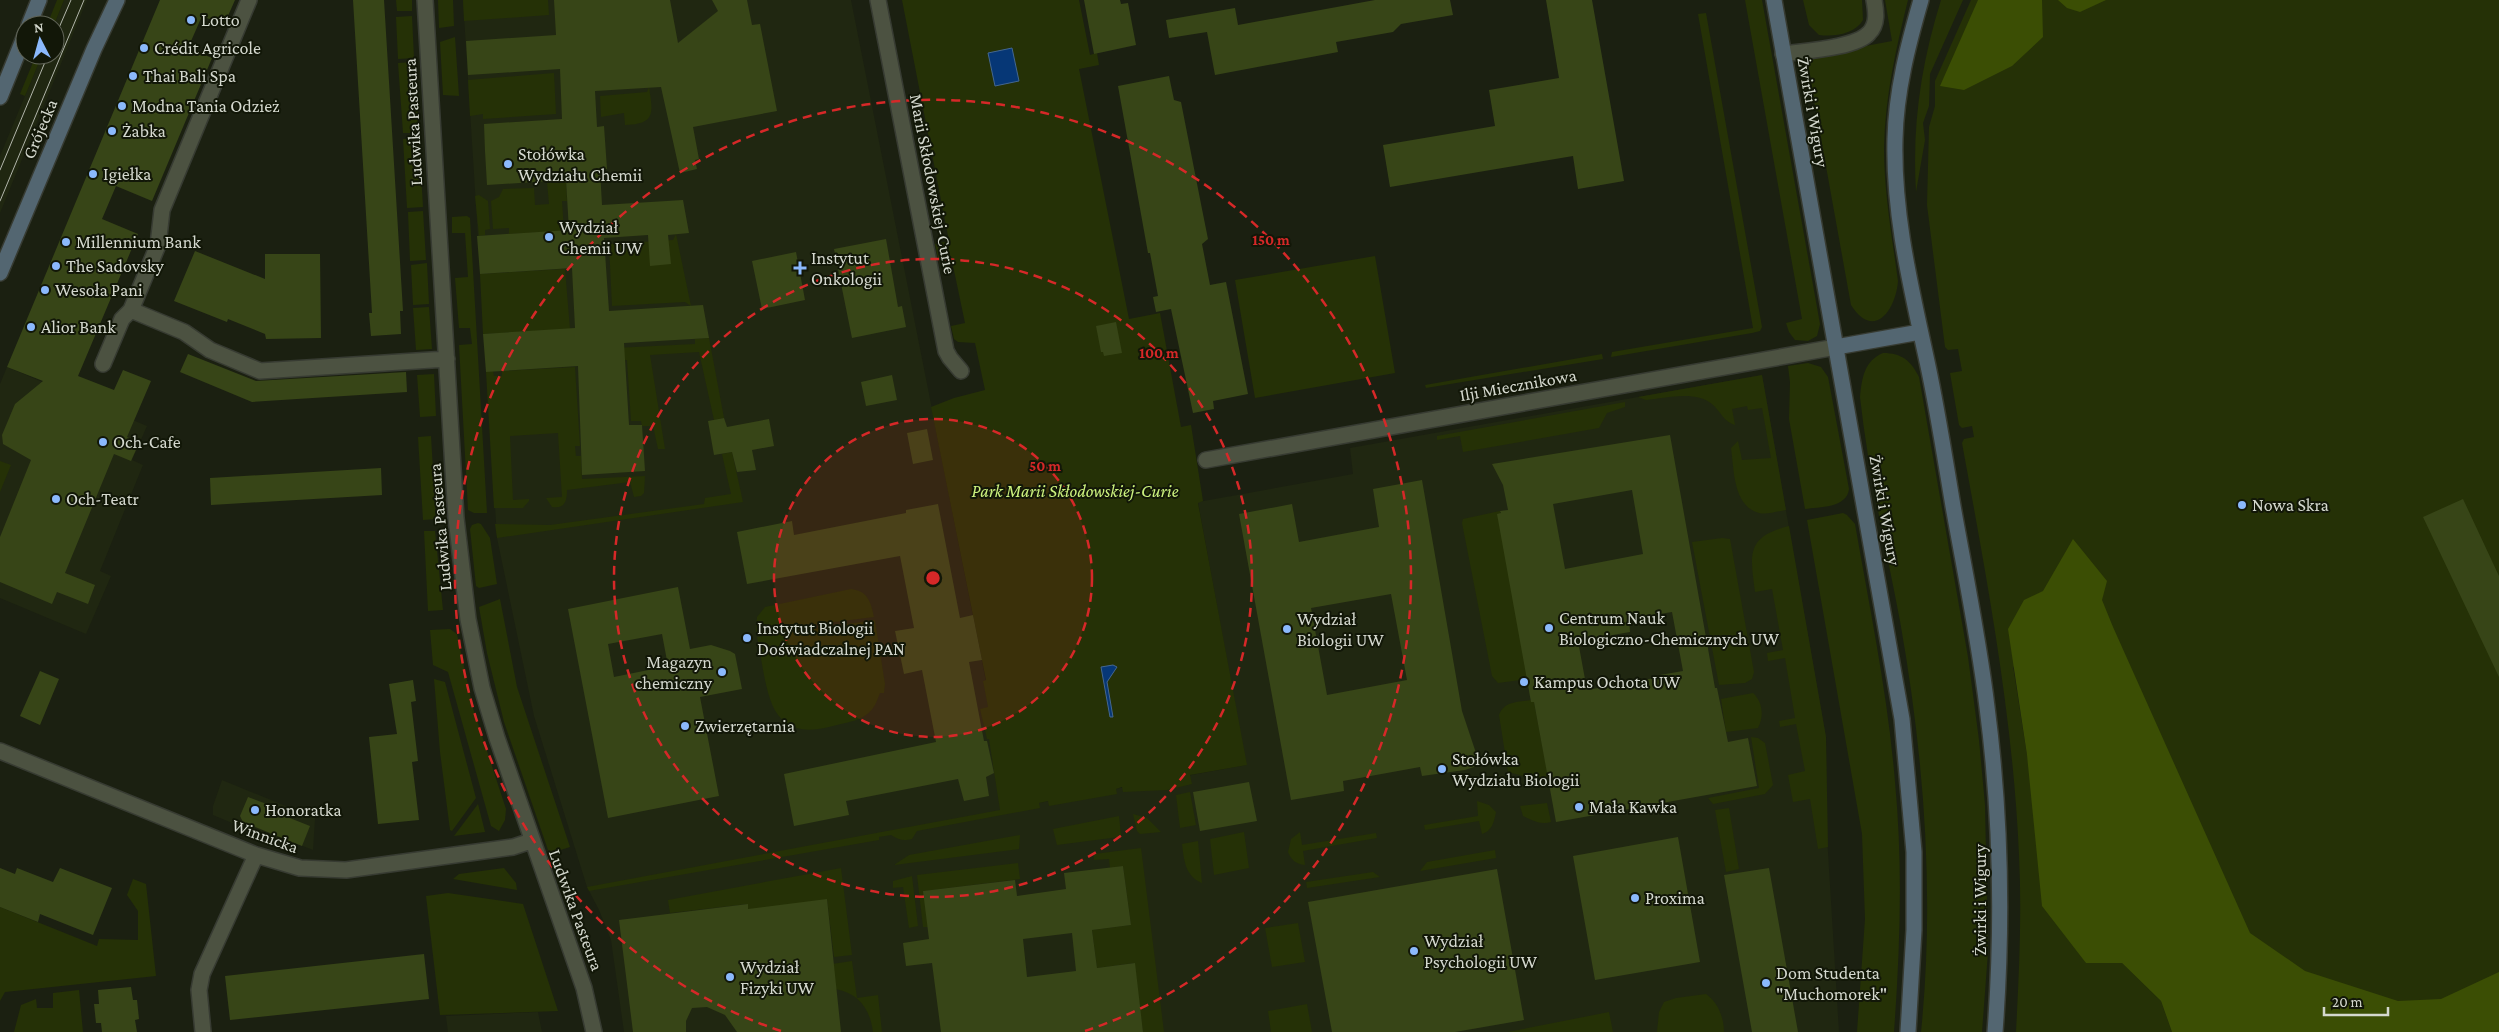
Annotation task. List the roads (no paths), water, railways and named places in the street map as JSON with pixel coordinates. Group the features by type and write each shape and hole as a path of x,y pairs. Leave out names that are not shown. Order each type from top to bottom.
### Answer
{"main road":[{"path":"33,15 39,0"},
{"name":"Grójecka","path":"0,273 94,49 117,0"},
{"name":"Żwirki i Wigury","path":"1774,0 1895,669 1908,770 1914,852 1914,908 1908,1032"},
{"name":"Żwirki i Wigury","path":"1921,0 1902,75 1895,156 1896,193 1904,257 1933,391 1969,593 1991,740 1997,812 2000,896 1995,1032"},
{"path":"0,97 15,60"},
{"path":"1836,347 1920,332"}],"street":[{"path":"103,364 122,319 131,310 158,245 162,210 249,0"},
{"name":"Ludwika Pasteura","path":"425,0 458,538 468,619 482,688 532,841 584,988 594,1032"},
{"name":"Marii Skłodowskiej-Curie","path":"878,0 946,351 961,372"},
{"path":"1784,54 1846,44 1865,37 1874,24 1874,0"},
{"path":"131,310 184,332 210,350 260,371 447,359"},
{"name":"Ilji Miecznikowa","path":"1206,460 1836,347"},
{"name":"Winnicka","path":"0,751 256,855 300,868 346,870 513,847 532,841"},
{"path":"202,1032 199,990 202,974 256,855"}],"water":[{"path":"1012,48 1019,81 995,86 988,53"},
{"path":"1113,665 1117,667 1107,682 1113,717 1110,717 1101,667"}],"tram line":[{"path":"65,15 71,0"},
{"path":"0,201 84,0"},
{"path":"0,170 44,65"}],"place":[{"name":"Lotto","path":"191,20"},
{"name":"Crédit Agricole","path":"144,48"},
{"name":"Thai Bali Spa","path":"133,76"},
{"name":"Modna Tania Odzież","path":"122,106"},
{"name":"Żabka","path":"112,131"},
{"name":"Stołówka Wydziału Chemii","path":"508,164"},
{"name":"Igiełka","path":"93,174"},
{"name":"Wydział Chemii UW","path":"549,237"},
{"name":"Millennium Bank","path":"66,242"},
{"name":"The Sadovsky","path":"56,266"},
{"name":"Instytut Onkologii","path":"800,268"},
{"name":"Wesoła Pani","path":"45,290"},
{"name":"Alior Bank","path":"31,327"},
{"name":"Och-Cafe","path":"103,442"},
{"name":"Och-Teatr","path":"56,499"},
{"name":"Nowa Skra","path":"2242,505"},
{"name":"Centrum Nauk Biologiczno-Chemicznych UW","path":"1549,628"},
{"name":"Wydział Biologii UW","path":"1287,629"},
{"name":"Instytut Biologii Doświadczalnej PAN","path":"747,638"},
{"name":"Magazyn chemiczny","path":"722,672"},
{"name":"Kampus Ochota UW","path":"1524,682"},
{"name":"Zwierzętarnia","path":"685,726"},
{"name":"Stołówka Wydziału Biologii","path":"1442,769"},
{"name":"Mała Kawka","path":"1579,807"},
{"name":"Honoratka","path":"255,810"},
{"name":"Proxima","path":"1635,898"},
{"name":"Wydział Psychologii UW","path":"1414,951"},
{"name":"Wydział Fizyki UW","path":"730,977"},
{"name":"Dom Studenta \"Muchomorek\"","path":"1766,983"}],"park label":[{"name":"Park Marii Skłodowskiej-Curie","path":"1075,491"}]}
